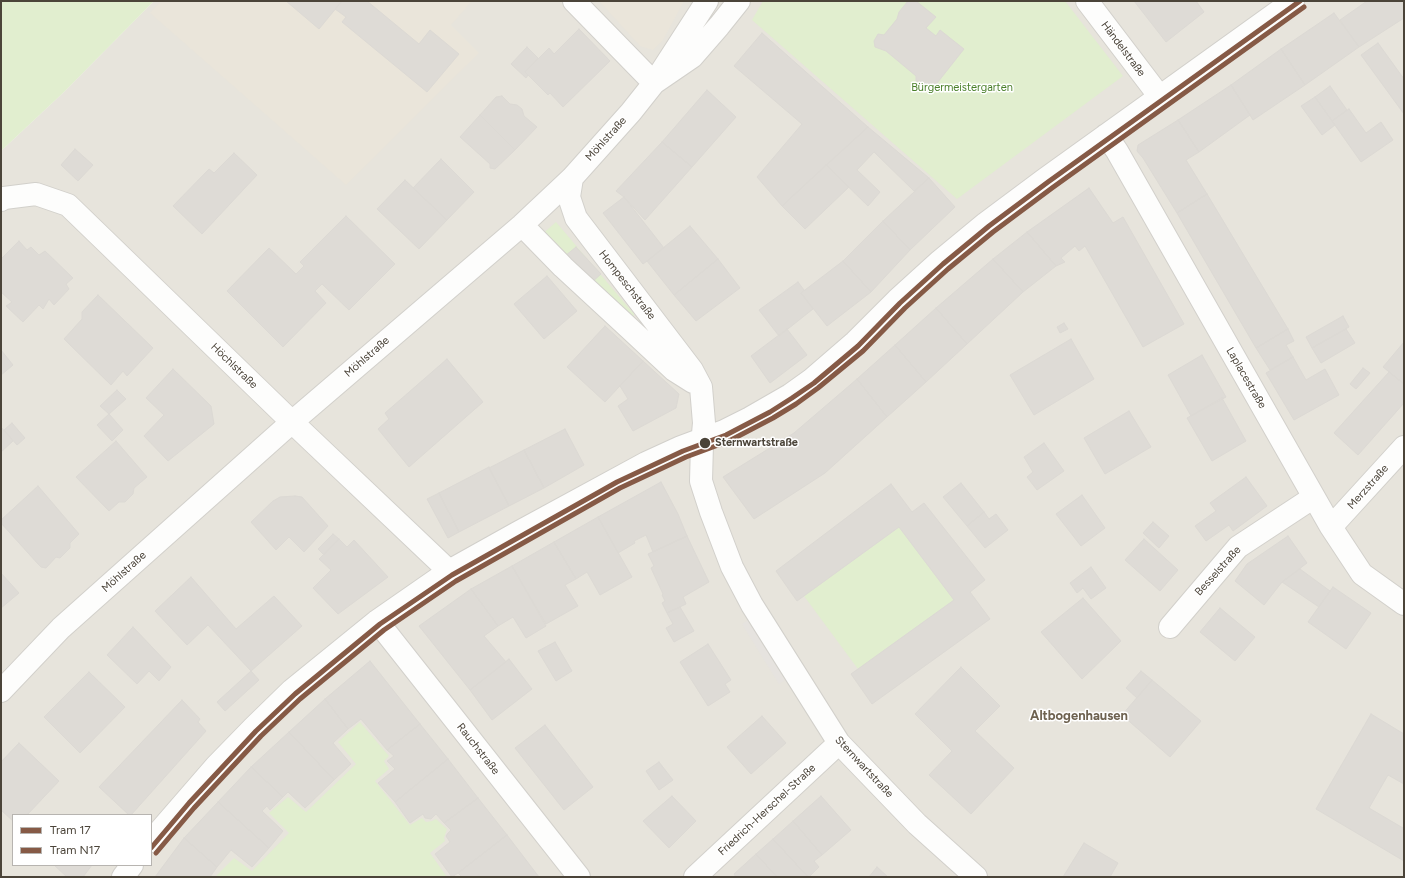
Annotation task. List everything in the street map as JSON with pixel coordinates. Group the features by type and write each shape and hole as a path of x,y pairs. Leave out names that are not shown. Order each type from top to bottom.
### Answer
{"street":[{"path":"574,1 654,83 692,57 739,1"},
{"name":"Möhlstraße","path":"1,691 61,628 292,422 522,224 572,178 631,112 654,83 707,1"},
{"name":"Händelstraße","path":"1087,1 1160,97"},
{"path":"152,840 216,766 292,690 377,621 449,571 646,463 681,447 702,440 756,415 811,380 855,342 897,300 940,261 986,223 1293,1"},
{"name":"Laplacestraße","path":"1106,135 1117,151 1331,527 1362,574 1404,604"},
{"name":"Hompeschstraße","path":"572,178 570,197 576,218 692,370 701,387 704,423 702,440"},
{"name":"Höchlstraße","path":"2,199 36,194 68,205 292,422 449,571"},
{"path":"522,224 563,267 674,370 701,387"},
{"name":"Sternwartstraße","path":"702,440 701,481 732,567 752,605 839,743 917,824 976,877"},
{"name":"Merzstraße","path":"1331,527 1404,447"},
{"name":"Besselstraße","path":"1170,627 1238,547 1314,497"},
{"name":"Rauchstraße","path":"377,621 579,877"},
{"name":"Friedrich-Herschel-Straße","path":"695,877 839,743"},
{"path":"123,877 131,866"}],"shaded area":[{"path":"154,1 1404,1 1404,877 1,877 1,151 64,92"},
{"path":"161,1 472,1 451,25 479,53 346,185 150,13"},
{"path":"599,1 684,1 663,40 653,50 640,46"},
{"path":"748,620 785,680 779,684 742,624"}],"green space":[{"path":"1,1 154,1 64,92 1,151"},
{"name":"Bürgermeistergarten","path":"763,1 1065,1 1123,76 957,199 752,20"},
{"path":"556,222 634,314 633,324 540,236"},
{"path":"899,527 954,600 858,669 804,596"},
{"path":"360,722 389,756 384,761 389,769 375,781 410,825 422,818 426,822 436,819 447,829 444,838 445,841 430,853 447,877 215,877 234,858 252,871 289,833 269,813 288,797 306,812 356,764 338,742"}],"building":[{"path":"286,1 342,1 319,29"},
{"path":"342,1 367,1 419,44 430,30 459,54 427,92 342,22 346,17 335,9"},
{"path":"908,1 916,1 936,17 926,28 936,36 940,30 964,49 934,87 925,89 916,81 916,76 886,51 875,47 874,41 878,34 884,35 897,19 899,12"},
{"path":"1134,1 1196,1 1204,12 1166,42"},
{"path":"1367,1 1404,1 1404,18 1359,47 1340,20"},
{"path":"1334,13 1359,47 1305,85 1281,49"},
{"path":"579,29 610,61 563,107 550,93 548,95 525,72 549,48 554,54"},
{"path":"762,33 868,127 782,206 757,177 802,124 734,66"},
{"path":"1378,43 1404,79 1404,114 1361,55"},
{"path":"527,47 538,58 525,72 528,75 526,78 511,64"},
{"path":"1281,49 1305,85 1253,120 1231,85"},
{"path":"1231,85 1250,115 1199,152 1178,120"},
{"path":"1330,86 1347,110 1332,121 1315,97"},
{"path":"707,90 736,117 692,167 662,142"},
{"path":"502,96 510,104 517,105 522,109 524,116 537,127 515,150 480,115 496,97"},
{"path":"1315,97 1335,125 1322,135 1301,106"},
{"path":"1349,109 1366,133 1381,122 1393,140 1361,162 1332,121"},
{"path":"480,115 515,150 495,169 490,168 490,164 460,137"},
{"path":"1178,120 1199,152 1186,160 1207,194 1177,213 1143,158 1137,151 1138,145"},
{"path":"868,127 929,178 914,191 874,152 857,170 880,192 868,206 826,165"},
{"path":"662,142 692,167 645,220 624,197 616,191"},
{"path":"75,149 93,165 78,181 61,165"},
{"path":"234,153 257,175 202,234 173,206 209,169 214,173"},
{"path":"441,159 474,192 447,220 413,188"},
{"path":"826,165 849,187 805,229 782,206"},
{"path":"929,178 955,207 910,250 883,221"},
{"path":"405,180 447,220 419,249 377,209"},
{"path":"1089,188 1113,223 1123,217 1184,324 1143,347 1085,246 1079,251 1075,246 1061,258 1065,262 1056,266 1027,232"},
{"path":"1207,194 1288,329 1256,348 1177,213"},
{"path":"624,197 664,248 643,264 603,213"},
{"path":"346,216 395,264 349,310 322,284 315,291 326,303 283,347 227,291 269,248 296,274 304,266 300,262"},
{"path":"883,221 910,250 871,292 843,261"},
{"path":"690,226 718,259 674,295 647,261"},
{"path":"1027,232 1056,266 1023,292 993,259"},
{"path":"19,241 27,250 31,247 39,255 45,251 73,278 66,284 69,289 54,305 49,299 43,309 39,305 23,322 6,306 12,302 1,292 1,259"},
{"path":"576,247 601,274 591,283 565,256"},
{"path":"718,259 740,288 696,321 674,295"},
{"path":"993,259 1023,292 967,344 936,308"},
{"path":"843,261 871,292 827,326 801,293"},
{"path":"547,276 577,311 544,339 514,304"},
{"path":"798,282 804,290 801,293 813,309 779,336 759,310"},
{"path":"98,295 153,348 127,376 123,371 111,385 64,339 82,319 82,312"},
{"path":"936,308 967,344 926,382 895,345"},
{"path":"1343,316 1349,327 1312,348 1306,337"},
{"path":"1064,323 1068,329 1060,333 1057,327"},
{"path":"605,326 643,361 605,402 567,367"},
{"path":"787,329 807,355 770,383 751,356"},
{"path":"1288,329 1294,341 1286,345 1293,357 1270,370 1256,348"},
{"path":"1346,329 1355,343 1321,363 1312,348"},
{"path":"1071,339 1094,379 1034,415 1010,375"},
{"path":"1404,342 1404,384 1383,367"},
{"path":"895,345 926,382 887,417 857,379"},
{"path":"1,350 13,365 1,375"},
{"path":"1202,355 1226,397 1191,416 1168,375"},
{"path":"1293,357 1306,380 1325,369 1339,395 1294,420 1266,373"},
{"path":"447,359 483,402 409,467 378,429 389,419 385,413"},
{"path":"643,361 679,394 676,408 633,431 618,406 628,399 620,386"},
{"path":"1363,368 1370,373 1356,389 1350,384"},
{"path":"173,369 211,406 214,424 168,461 144,436 164,415 146,398"},
{"path":"1389,372 1404,384 1404,403 1358,455 1334,433"},
{"path":"857,379 887,417 825,473 754,519 723,477 794,433"},
{"path":"117,390 126,399 109,414 100,406"},
{"path":"1222,398 1246,441 1212,461 1187,418"},
{"path":"1129,411 1151,447 1105,474 1084,438"},
{"path":"109,414 123,430 112,441 97,425"},
{"path":"12,423 25,438 17,445 4,430"},
{"path":"1,427 13,441 1,452"},
{"path":"565,429 584,465 544,488 524,450"},
{"path":"116,441 147,477 134,488 133,494 125,502 119,502 109,511 76,477"},
{"path":"1044,443 1064,471 1037,490 1027,477 1033,472 1024,457"},
{"path":"524,450 544,488 509,506 489,468"},
{"path":"489,467 509,506 459,532 439,493"},
{"path":"1246,477 1267,506 1233,531 1229,525 1206,541 1195,526 1216,511 1210,503"},
{"path":"661,482 678,514 687,536 653,552 646,535 634,541 635,543 618,553 598,517"},
{"path":"961,483 984,512 967,526 943,497"},
{"path":"891,484 912,512 924,503 985,580 970,592 990,619 872,704 851,674 954,600 899,527 797,601 776,571"},
{"path":"38,486 79,534 70,543 70,548 60,558 56,557 46,568 41,567 38,564 1,523 1,520"},
{"path":"439,493 459,532 448,538 427,499"},
{"path":"1082,495 1105,528 1081,546 1056,514"},
{"path":"280,497 302,497 328,526 304,552 289,537 276,550 251,522 273,501"},
{"path":"984,512 989,519 996,514 1008,530 985,548 967,526"},
{"path":"598,517 632,577 600,595 587,572 576,579 554,542"},
{"path":"1153,522 1169,536 1159,548 1143,533"},
{"path":"333,534 339,539 324,555 318,549"},
{"path":"687,536 709,582 683,597 686,604 667,613 662,603 665,601 662,595 663,594 651,568 654,566 648,554"},
{"path":"1288,536 1307,563 1282,582 1264,605 1235,581 1247,564"},
{"path":"339,539 347,547 354,540 388,577 338,614 313,588 331,570 319,559"},
{"path":"1144,539 1178,570 1160,591 1125,560"},
{"path":"554,542 576,579 565,585 578,606 546,624 512,566"},
{"path":"512,566 546,626 526,638 513,617 498,626 471,589"},
{"path":"1091,567 1106,588 1091,599 1083,588 1077,593 1070,583"},
{"path":"1300,569 1330,591 1319,607 1282,582"},
{"path":"1,573 19,593 1,608"},
{"path":"191,577 236,629 274,596 302,626 251,671 208,625 187,645 155,611"},
{"path":"1333,587 1371,613 1346,649 1308,622"},
{"path":"471,589 498,626 484,636 506,662 470,690 419,626"},
{"path":"1083,598 1121,641 1082,679 1041,632"},
{"path":"680,607 694,631 674,642 666,628 673,624 667,613"},
{"path":"1220,608 1255,637 1235,661 1200,632"},
{"path":"133,627 171,667 159,681 149,671 137,684 107,655"},
{"path":"555,642 572,671 556,681 538,651"},
{"path":"708,644 731,680 725,684 730,692 708,706 680,662"},
{"path":"509,659 532,689 492,720 470,690"},
{"path":"370,661 420,724 387,750 361,719 348,729 325,699"},
{"path":"961,667 1000,706 975,731 1014,768 971,814 929,775 952,751 915,714"},
{"path":"251,671 259,680 225,711 217,702"},
{"path":"1141,671 1152,680 1137,698 1126,688"},
{"path":"89,672 125,707 80,753 44,717"},
{"path":"1152,680 1201,721 1170,757 1122,715"},
{"path":"325,699 348,729 333,743 351,764 334,780 289,732"},
{"path":"182,700 200,719 198,722 206,731 132,814 128,814 99,787"},
{"path":"1371,714 1404,734 1404,784 1388,775 1369,808 1403,828 1404,827 1404,861 1316,809"},
{"path":"762,716 786,743 751,774 727,747"},
{"path":"420,724 448,759 395,802 378,783 395,769 387,761 394,756 387,750"},
{"path":"545,725 593,787 564,810 515,748"},
{"path":"289,732 334,780 305,808 288,792 283,797 251,767"},
{"path":"19,743 59,781 28,814 12,814 12,820 1,810 1,762"},
{"path":"448,759 478,798 444,823 436,814 431,819 425,818 423,814 410,823 395,802"},
{"path":"659,762 673,780 659,790 646,771"},
{"path":"251,767 283,797 270,810 267,806 262,811 283,831 269,848 218,802"},
{"path":"672,796 696,821 669,848 643,821"},
{"path":"821,796 851,830 822,855 793,821"},
{"path":"478,798 507,835 452,877 435,854 450,842 446,836 451,830 444,823"},
{"path":"218,802 269,848 252,867 231,850 217,867 184,838"},
{"path":"793,821 822,855 814,861 819,867 809,877 773,839"},
{"path":"507,835 539,877 481,877 479,875 476,877 462,877 458,873"},
{"path":"184,838 217,867 210,877 155,877"},
{"path":"773,839 808,877 777,877 756,854"},
{"path":"1084,843 1118,863 1110,877 1063,877"},
{"path":"756,854 777,877 736,877 734,874"},
{"path":"55,866 91,866 83,877 67,877"},
{"path":"877,867 888,877 869,877"}],"tram line":[{"name":"17","path":"152,847 189,803 256,731 295,694 380,624 452,575 617,482 683,451 726,435 770,412 792,398 814,383 858,346 900,303 943,264 989,226 1300,1"},
{"name":"N17","path":"156,853 194,808 261,736 300,699 384,630 456,581 620,488 686,457 729,441 796,404 863,351 905,308 948,269 993,232 1304,7"}],"place":[{"name":"Sternwartstraße","path":"705,443"}],"district":[{"name":"Altbogenhausen","path":"1079,716"}]}
